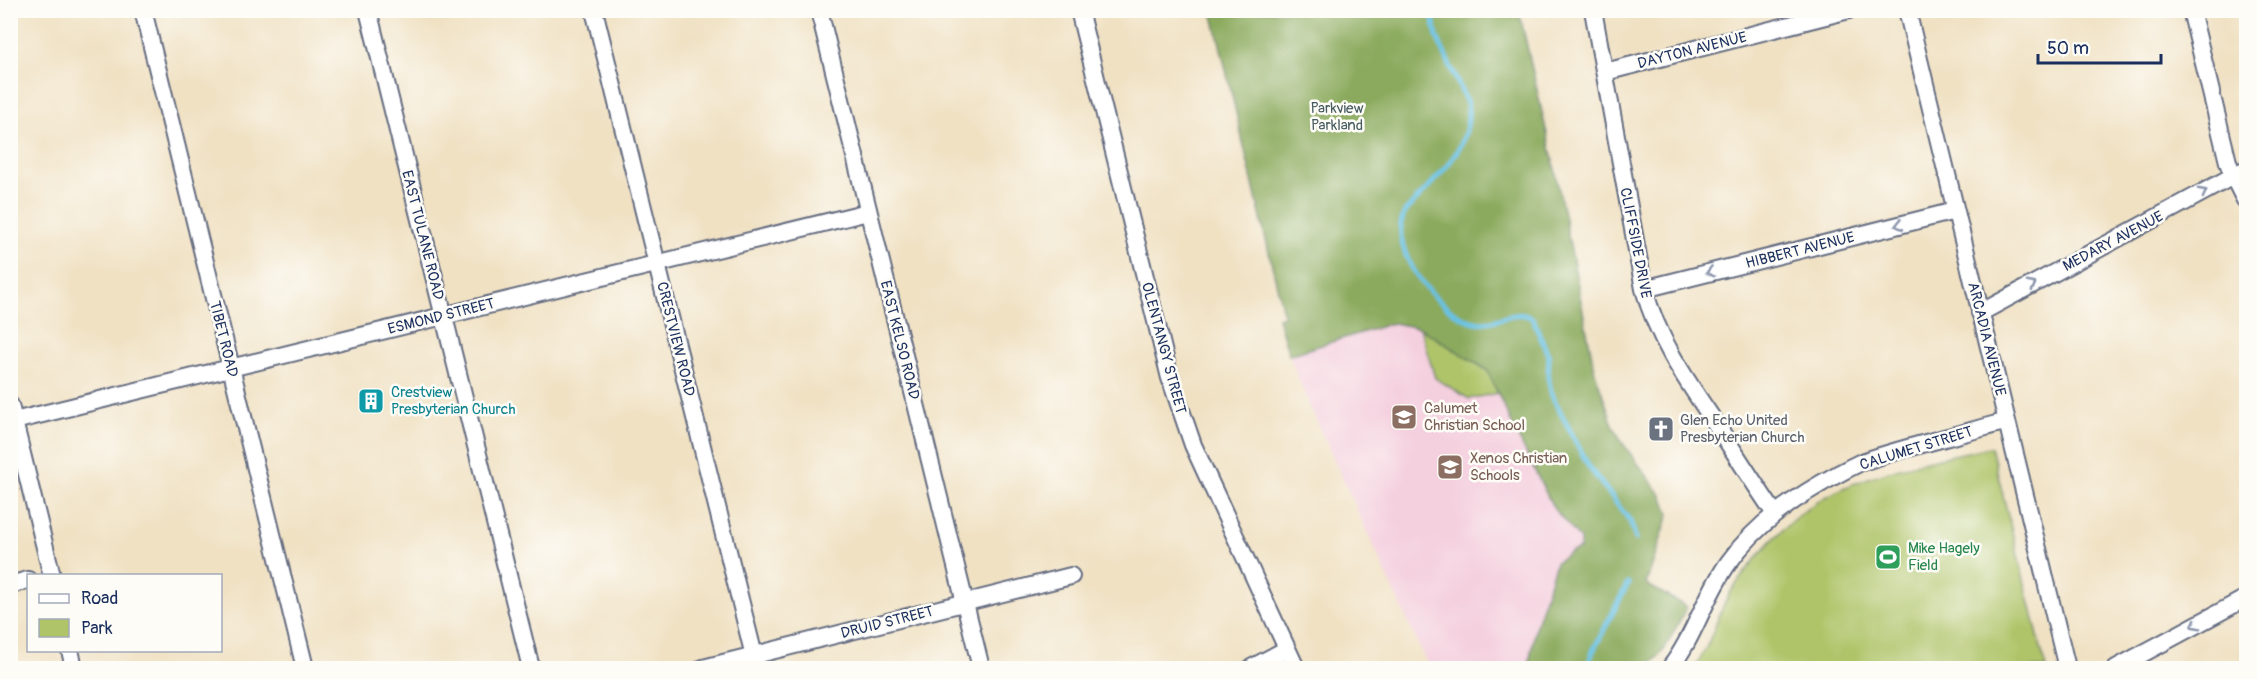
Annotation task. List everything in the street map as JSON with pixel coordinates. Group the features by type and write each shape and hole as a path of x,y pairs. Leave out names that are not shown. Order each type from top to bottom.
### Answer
{"street":[{"name":"TIBET ROAD","path":"143,10 305,669"},
{"name":"EAST TULANE ROAD","path":"368,10 531,669"},
{"name":"CRESTVIEW ROAD","path":"594,10 755,662"},
{"name":"EAST KELSO ROAD","path":"819,10 981,669"},
{"name":"OLENTANGY STREET","path":"1079,10 1180,411 1193,445 1296,669"},
{"name":"CLIFFSIDE DRIVE","path":"1593,10 1644,289 1652,316 1663,341 1774,514"},
{"name":"DAYTON AVENUE","path":"1605,72 1849,10"},
{"name":"ARCADIA AVENUE","path":"1906,10 2067,669"},
{"path":"2191,10 2247,202"},
{"name":"MEDARY AVENUE","path":"1980,313 2240,173"},
{"name":"HIBBERT AVENUE","path":"1644,289 1956,211"},
{"name":"ESMOND STREET","path":"12,413 231,368 868,212"},
{"path":"12,413 50,574"},
{"name":"CALUMET STREET","path":"1670,669 1689,640 1706,600 1729,562 1742,545 1774,514 1807,490 1860,463 2007,421"},
{"name":"DRUID STREET","path":"703,669 755,662 1071,576"},
{"path":"10,585 27,580"},
{"path":"2116,669 2247,598"},
{"path":"1251,669 1287,649"},
{"path":"70,652 74,669"}],"shaded area":[{"name":"Xenos Christian Schools","path":"1516,284 1579,527 1581,562 1537,668 1429,668 1310,407 1291,360 1278,318"}],"green space":[{"name":"Parkview Parkland","path":"1212,11 1519,11 1555,169 1595,372 1621,441 1663,497 1669,514 1646,584 1687,607 1664,650 1647,668 1528,668 1536,625 1556,562 1580,549 1580,539 1554,509 1487,370 1420,328 1393,323 1289,355 1278,318 1284,316"},
{"path":"1420,328 1487,370 1498,393 1469,399 1435,378"},
{"name":"Mike Hagely Field","path":"1991,447 2046,668 1693,668 1700,659 1734,587 1767,546 1807,509 1837,491 1874,476 1913,464"}],"waterway":[{"path":"1431,10 1437,37 1467,103 1468,119 1465,135 1449,163 1405,212 1401,227 1402,244 1419,278 1432,294 1461,317 1475,322 1513,315 1533,319 1549,357 1548,377 1552,396 1589,467 1630,521 1636,539"},
{"path":"1587,668 1593,651 1628,583"}],"place":[{"name":"Crestview Presbyterian Church","path":"371,401"},
{"name":"Calumet Christian School","path":"1404,417"},
{"name":"Glen Echo United Presbyterian Church","path":"1661,429"},
{"name":"Xenos Christian Schools","path":"1450,467"},
{"name":"Mike Hagely Field","path":"1888,557"}]}
